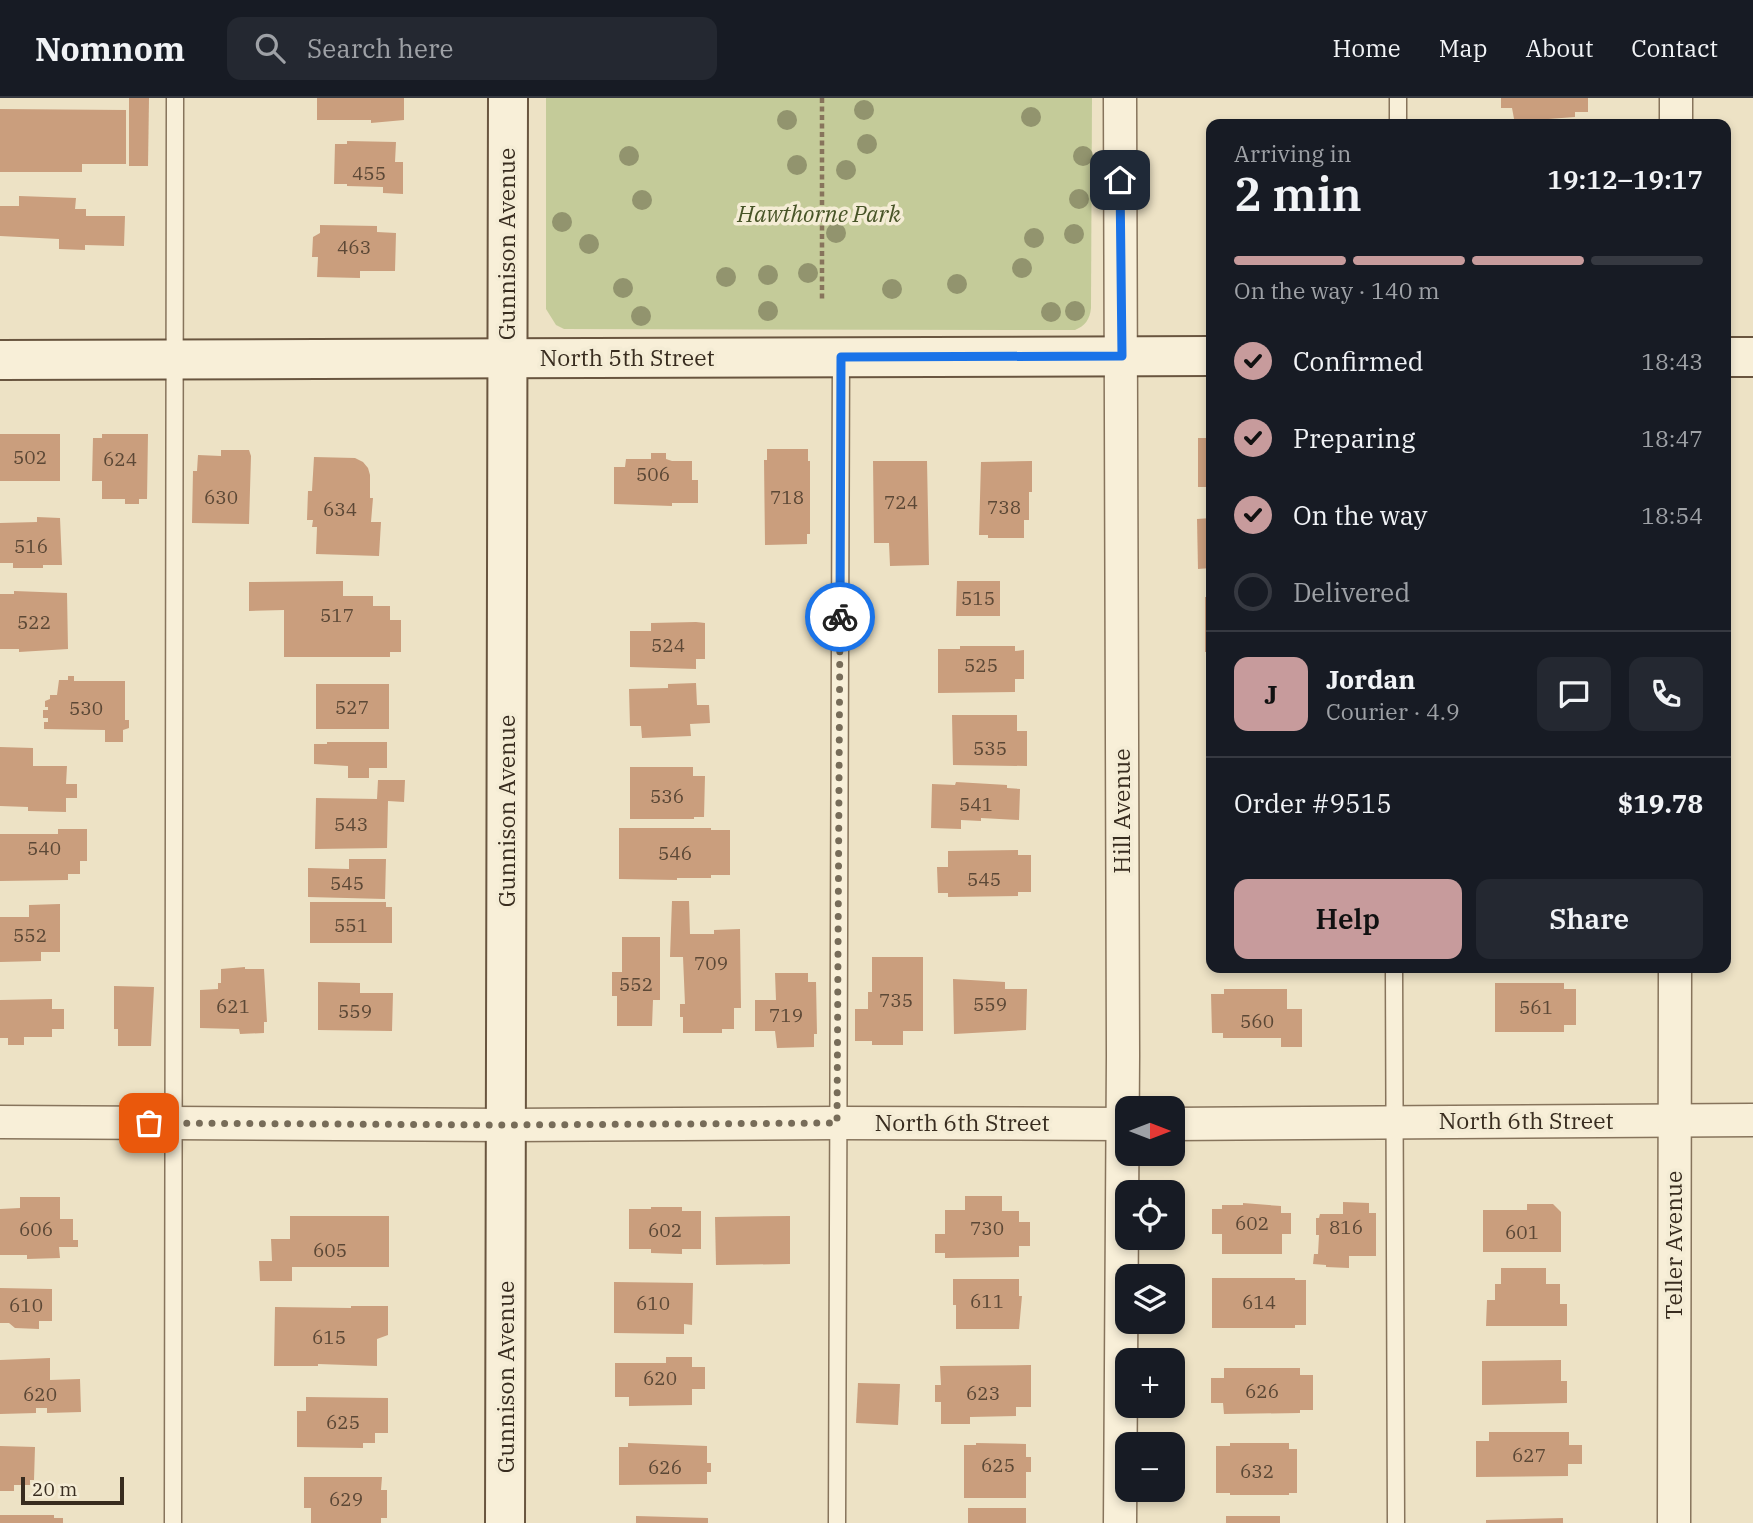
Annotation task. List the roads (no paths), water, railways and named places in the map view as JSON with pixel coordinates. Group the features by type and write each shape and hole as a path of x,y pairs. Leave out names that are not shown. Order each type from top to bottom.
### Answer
{"street":[{"name":"Gunnison Avenue","path":"505,1523 508,98"},
{"name":"Hill Avenue","path":"1120,98 1125,1096"},
{"path":"1676,98 1676,119"},
{"name":"North 5th Street","path":"0,360 1206,356"},
{"path":"1731,357 1753,357"},
{"name":"Teller Avenue","path":"1674,1523 1675,973"},
{"name":"North 6th Street","path":"1185,1124 1753,1120"},
{"name":"North 6th Street","path":"0,1122 506,1125 1115,1124"},
{"name":"Hill Avenue","path":"1120,1523 1124,1166"}],"lane":[{"path":"173,1523 175,98"},
{"path":"1398,98 1398,119"},
{"path":"837,1523 841,357"},
{"path":"1394,973 1396,1523"}],"park label":[{"name":"Hawthorne Park","path":"819,214"}]}
